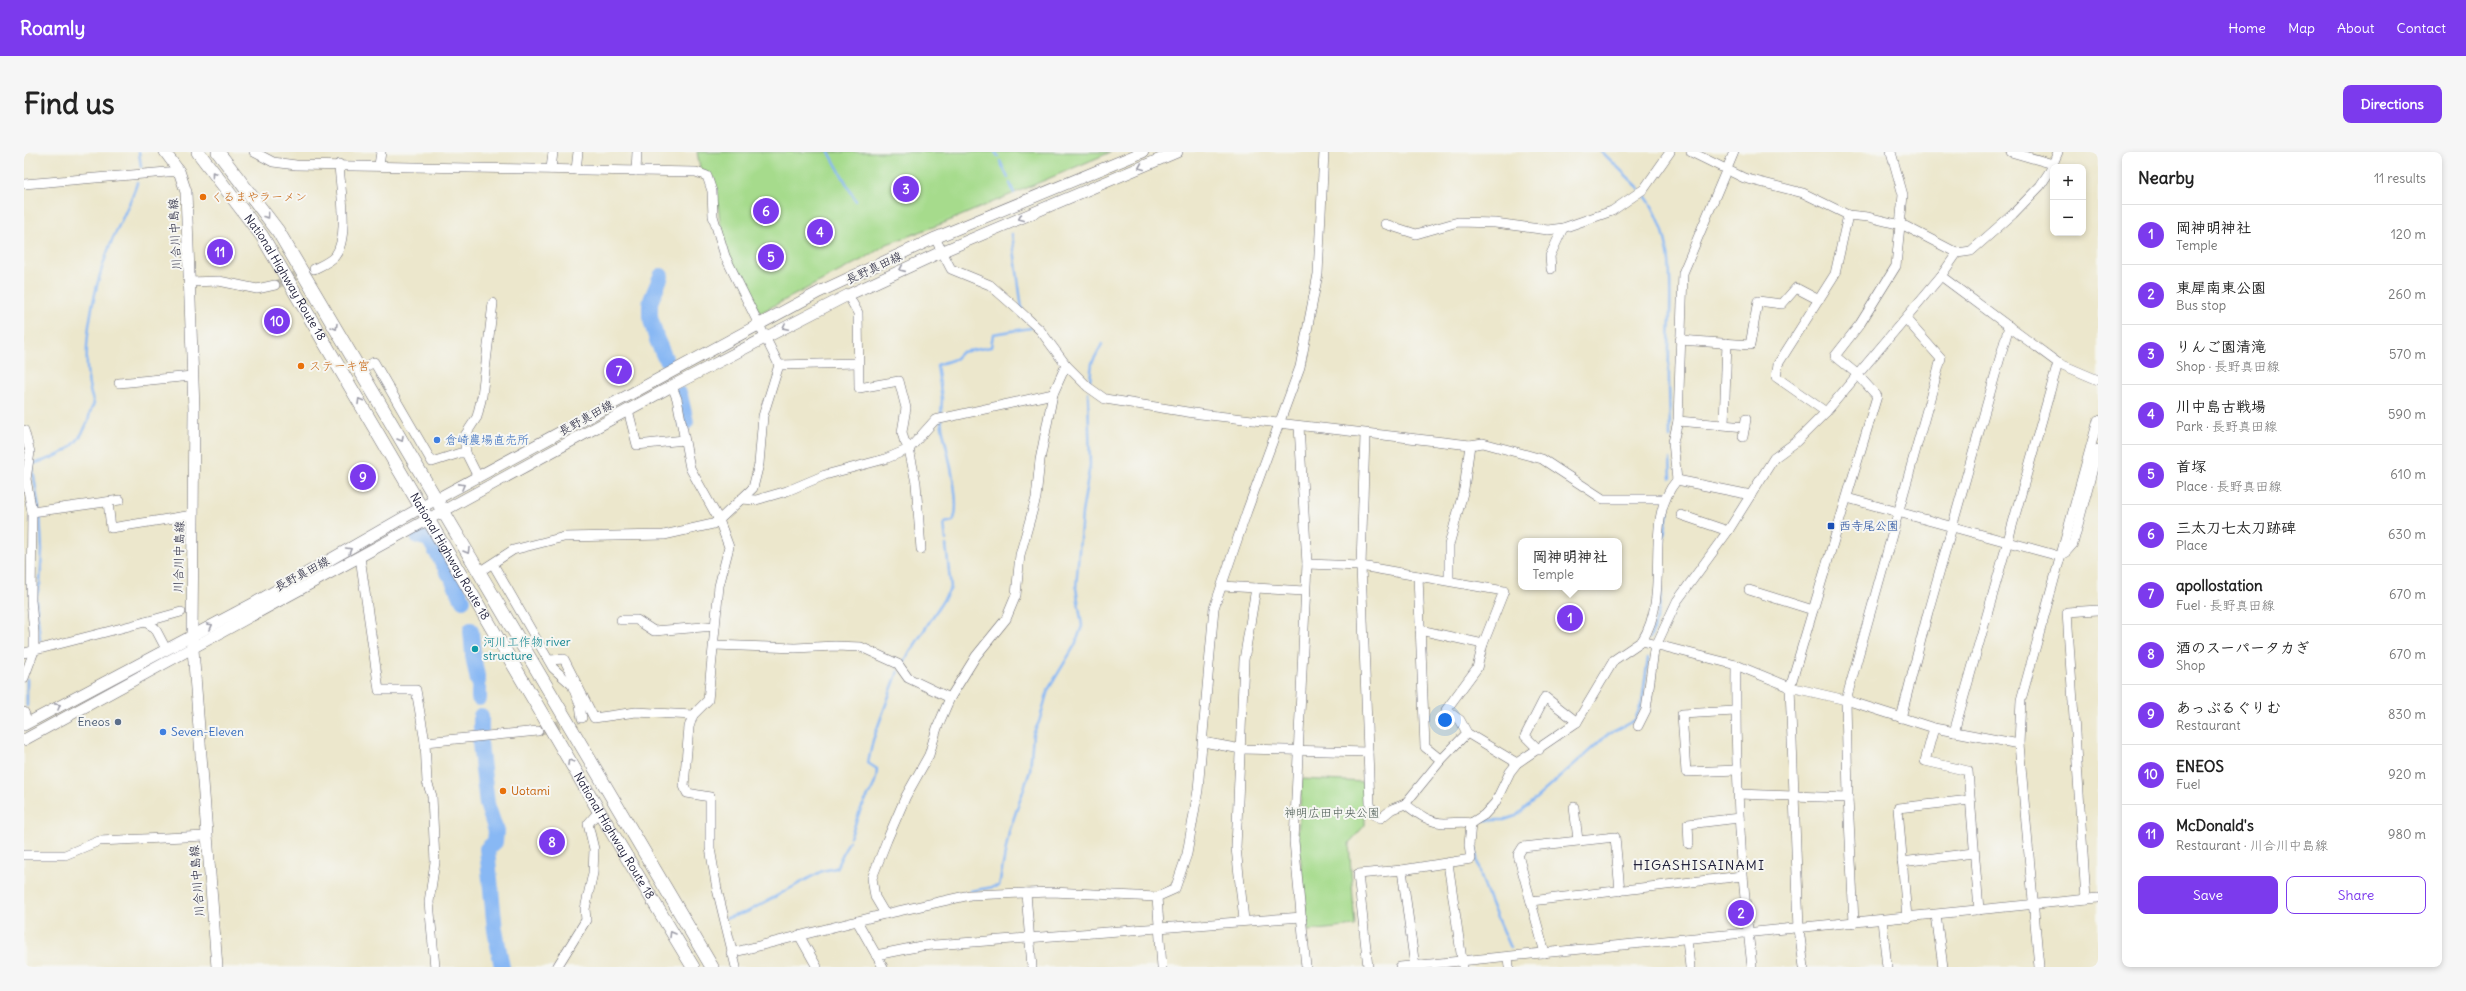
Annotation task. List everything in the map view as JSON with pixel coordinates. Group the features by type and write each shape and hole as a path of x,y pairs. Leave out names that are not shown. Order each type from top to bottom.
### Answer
{"highway":[{"name":"National Highway Route 18","path":"198,152 262,236 692,967"},
{"name":"National Highway Route 18","path":"218,152 278,231 712,967"}],"main road":[{"name":"川合川中島線","path":"165,152 179,171 186,192 192,376 192,636 217,967"},
{"name":"長野真田線","path":"24,740 193,650 360,557 425,513 437,499 758,324 874,265 935,238 1143,152"},
{"name":"長野真田線","path":"26,724 425,513 444,511 672,386 848,295 941,252 1177,152"}],"street":[{"path":"254,152 273,162 285,164 696,172 707,176 712,191 713,216 725,256 779,365 763,416 759,464 753,488 713,524 664,535 564,538 513,550 479,572"},
{"path":"379,165 382,152"},
{"path":"550,169 553,152"},
{"path":"576,170 578,152"},
{"path":"636,171 637,152"},
{"path":"731,953 885,914 970,895 1052,892 1157,897 1175,889 1187,854 1203,742 1214,608 1300,367 1318,274 1324,152"},
{"path":"1385,224 1416,234 1458,222 1495,223 1548,230 1563,228 1612,211 1641,191 1670,152"},
{"path":"1691,152 1727,168 1744,178 1803,193 1848,215 1868,217 1900,225 1957,252 1971,251 2013,214 2040,186 2050,169"},
{"path":"1405,804 1428,819 1444,823 1461,821 1471,823 1484,815 1495,803 1510,772 1518,763 1539,750 1577,722 1614,660 1642,641 1654,613 1657,598 1658,544 1665,499 1667,491 1677,480 1673,442 1678,421 1683,273 1734,152"},
{"path":"1804,967 1799,929 1790,687 1877,396 1857,374 1835,356 1860,324 1896,266 1903,195 1891,152"},
{"path":"2011,152 2053,164 2058,152"},
{"path":"314,269 332,259 341,245 343,229 339,164"},
{"path":"24,184 179,171"},
{"path":"1826,412 1776,377 1778,364 1835,274 1848,215"},
{"path":"1551,270 1550,256 1563,228"},
{"path":"935,238 951,270 990,286 1040,330 1066,365 1088,387 1105,399 1200,414 1365,435 1470,445 1483,444 1542,458 1603,499 1665,499"},
{"path":"1638,726 1646,710 1654,650 1658,645 1677,601 1728,531 1774,458 1796,442 1826,412 1942,276 1957,252"},
{"path":"1942,276 2058,364 2098,380"},
{"path":"190,282 219,281 257,289 276,285"},
{"path":"1680,340 1750,345 1758,300 1782,304 1796,288 1819,300"},
{"path":"848,295 858,313 859,388 899,381 906,408 902,432 909,449 916,483 921,549"},
{"path":"478,477 466,453 464,437 477,417 482,396 493,304"},
{"path":"1854,923 1848,798 1846,700 1942,359 1906,319"},
{"path":"1901,718 1928,612 2009,326"},
{"path":"1724,424 1727,343"},
{"path":"360,370 374,362 432,462 460,453 466,453"},
{"path":"779,365 858,363"},
{"path":"1954,732 2058,364"},
{"path":"885,914 875,897 872,878 906,796 929,755 936,728 950,698 976,656 1006,619 1016,595 1020,555 1036,498 1040,460 1054,394 1066,365"},
{"path":"119,384 192,376"},
{"path":"672,386 677,400 690,468 719,520 729,547 720,586 708,700 693,715 688,727 684,786 687,793 710,798 710,848 716,889 731,953 736,967"},
{"path":"741,499 756,500 786,491 825,475 885,459 909,449 935,420 1054,394"},
{"path":"628,410 638,446 684,440"},
{"path":"2039,967 2019,744 2021,700 2059,556 2098,420"},
{"path":"1678,421 1724,424 1745,423 1743,437"},
{"path":"1299,426 1307,564 1304,591 1294,841 1306,967"},
{"path":"24,430 30,452 26,479 37,511 31,600 34,651 24,678"},
{"path":"1365,435 1361,566 1370,804 1374,815 1381,818 1392,809 1405,804 1441,760 1467,733"},
{"path":"1449,580 1449,545 1464,489 1470,445"},
{"path":"1847,498 2059,556 2066,552 2073,544 2098,449"},
{"path":"1677,480 1751,495"},
{"path":"37,511 120,500"},
{"path":"108,502 111,528 193,515"},
{"path":"1681,515 1728,531"},
{"path":"360,557 379,690 416,690 424,742 427,782 432,796 435,854 429,902 435,967"},
{"path":"492,564 553,668 572,685 580,705 582,718"},
{"path":"1307,564 1361,566 1449,580 1504,591 1483,644 1477,668 1446,710 1460,720 1467,733 1518,763"},
{"path":"1418,576 1425,746 1441,760"},
{"path":"1222,586 1304,591"},
{"path":"1244,920 1236,848 1244,660 1256,588"},
{"path":"1749,590 1814,610"},
{"path":"2086,899 2067,612 2098,610"},
{"path":"24,653 181,612"},
{"path":"621,620 637,620 654,631 715,626"},
{"path":"145,622 155,628 166,649"},
{"path":"1420,630 1483,644"},
{"path":"1642,641 1736,665 1790,687 1846,700 1934,728 2019,744"},
{"path":"714,645 795,648 835,646 861,647 898,664 908,678 950,698"},
{"path":"549,660 564,659 594,718 636,712 693,715"},
{"path":"1736,665 1739,818 1742,876 1752,967"},
{"path":"1539,750 1525,736 1545,697 1577,722"},
{"path":"1736,711 1682,714 1686,772 1738,770"},
{"path":"24,712 26,724"},
{"path":"1934,728 1925,761 1968,771 1973,853 1979,910"},
{"path":"424,742 538,730"},
{"path":"1203,742 1241,748 1368,752"},
{"path":"1739,794 1848,798"},
{"path":"1907,918 1898,808 1970,800"},
{"path":"1574,807 1578,840"},
{"path":"557,967 586,920 585,909 593,874 594,849 588,824 599,811"},
{"path":"1689,844 1688,824 1739,818"},
{"path":"1368,967 1358,874 1448,864 1471,858 1469,845 1471,823"},
{"path":"24,855 65,855 99,841 206,836"},
{"path":"1544,953 1518,855 1523,847 1615,837 1620,891"},
{"path":"1902,862 1973,853"},
{"path":"1448,864 1462,964"},
{"path":"1402,870 1415,966"},
{"path":"1531,901 1742,876"},
{"path":"1026,893 1032,967"},
{"path":"1157,897 1162,967"},
{"path":"1400,967 1462,964 1508,957 1687,938 1748,934 2098,898"},
{"path":"1936,914 1943,967"},
{"path":"876,955 921,946 1302,916"},
{"path":"1882,920 1887,967"},
{"path":"857,921 883,967"},
{"path":"799,935 817,967"},
{"path":"1687,938 1690,967"},
{"path":"1508,957 1509,967"}],"green space":[{"path":"697,152 1111,152 944,223 887,244 867,257 760,313 729,256 721,230 714,178 700,168"},
{"name":"神明広田中央公園","path":"1302,779 1365,782 1365,825 1349,843 1355,926 1308,931 1298,834"}],"waterway":[{"path":"139,152 141,167"},
{"path":"829,152 856,201"},
{"path":"995,152 998,156"},
{"path":"1602,152 1640,189"},
{"path":"1000,161 1008,178"},
{"path":"39,509 32,464 59,455 73,446 84,431 94,404 89,386 87,366 89,324 93,303 110,245 128,207 137,183"},
{"path":"1010,183 1014,193"},
{"path":"1643,193 1654,210 1662,228 1670,266 1670,438"},
{"path":"1012,234 1022,309"},
{"path":"651,300 661,276"},
{"path":"650,304 650,317 656,337"},
{"path":"941,416 942,399 937,365 955,359 962,352 991,347 993,334 1031,328"},
{"path":"657,340 665,358"},
{"path":"1090,380 1092,363 1102,344"},
{"path":"970,891 999,886 1009,832 1030,771 1033,734 1039,722 1048,690 1075,645 1082,626 1076,588 1082,513 1090,465 1088,392"},
{"path":"680,395 686,422"},
{"path":"941,421 952,472 956,501 953,521 944,523 946,540"},
{"path":"1670,459 1671,478"},
{"path":"1650,638 1660,604 1662,550 1670,497"},
{"path":"40,514 42,550 40,584 36,598 40,640"},
{"path":"418,536 429,539 449,574"},
{"path":"902,665 951,588 946,545"},
{"path":"453,581 463,600"},
{"path":"471,630 473,654"},
{"path":"473,656 478,681"},
{"path":"1481,820 1504,820 1516,816 1607,735 1635,720 1642,702 1648,658"},
{"path":"850,837 875,782 877,769 868,763 873,740 898,671"},
{"path":"27,679 27,706"},
{"path":"479,691 479,698"},
{"path":"481,716 481,735"},
{"path":"480,743 487,804 496,831 495,842 487,849 495,930 502,967"},
{"path":"1477,823 1475,837 1479,869 1484,886 1510,948"},
{"path":"727,918 747,912 822,871 836,868 849,841"}],"tunnel":[{"path":"275,285 307,271"},
{"path":"538,731 582,718"}],"place":[{"name":"りんご園清滝","path":"906,189"},
{"name":"くるまやラーメン","path":"203,197"},
{"name":"三太刀七太刀跡碑","path":"766,211"},
{"name":"川中島古戦場","path":"820,232"},
{"name":"McDonald's","path":"220,252"},
{"name":"首塚","path":"771,257"},
{"name":"ENEOS","path":"277,321"},
{"name":"ステーキ宮","path":"301,366"},
{"name":"apollostation","path":"619,371"},
{"name":"倉崎農場直売所","path":"437,440"},
{"name":"あっぷるぐりむ","path":"363,477"},
{"name":"西寺尾公園","path":"1831,526"},
{"name":"岡神明神社","path":"1570,618"},
{"name":"河川工作物 river structure","path":"475,649"},
{"name":"Eneos","path":"118,722"},
{"name":"Seven-Eleven","path":"163,732"},
{"name":"Uotami","path":"503,791"},
{"name":"酒のスーパータカぎ","path":"552,842"},
{"name":"東犀南東公園","path":"1741,913"}],"district":[{"name":"HIGASHISAINAMI","path":"1699,865"}]}
